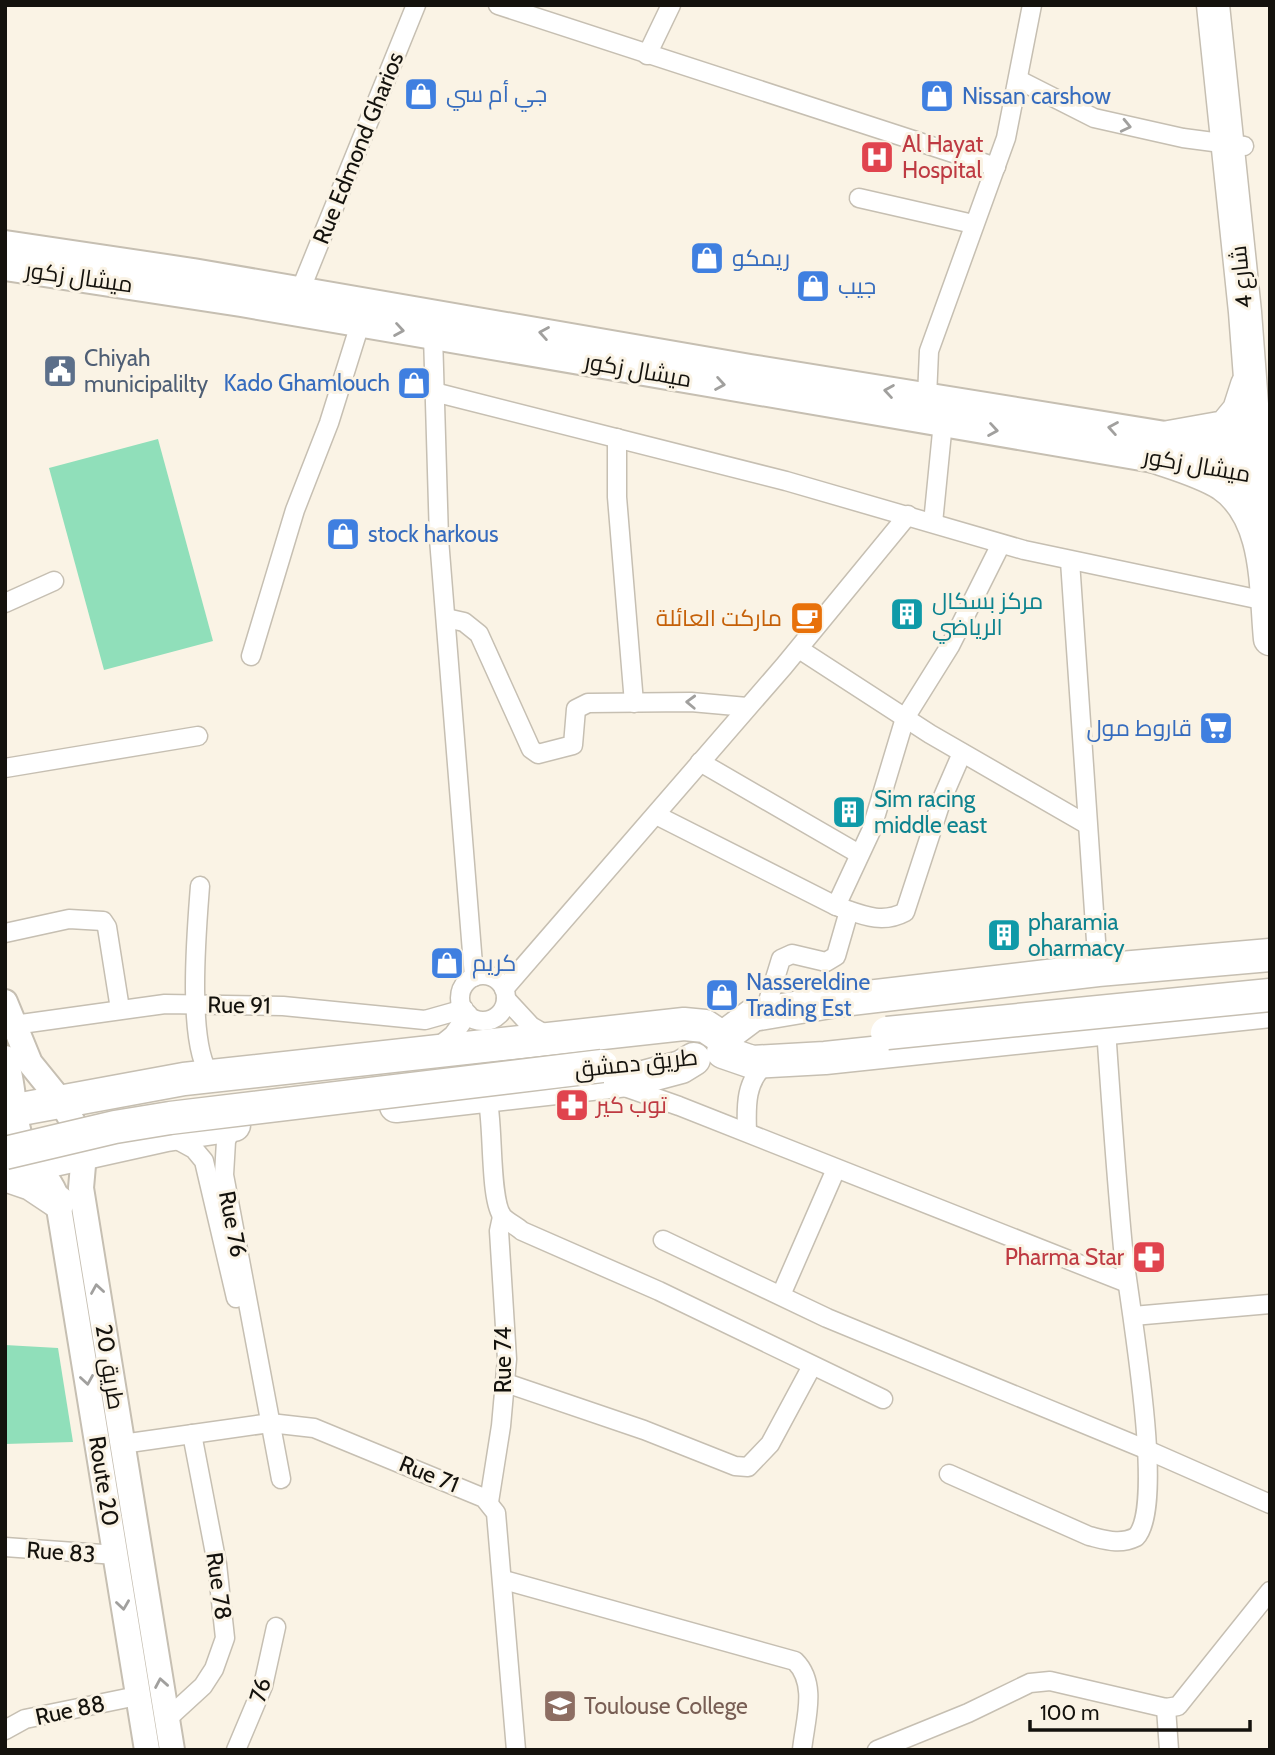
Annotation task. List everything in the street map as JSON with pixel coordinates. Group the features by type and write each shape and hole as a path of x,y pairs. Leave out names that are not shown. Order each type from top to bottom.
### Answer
{"highway":[{"name":"شارع 4","path":"1213,5 1236,146 1262,380 1263,549 1270,639"},
{"name":"شارع 4","path":"1233,5 1236,146"},
{"name":"شارع 4","path":"1262,380 1270,410"},
{"path":"1160,447 1212,432 1231,422 1242,401 1262,380"},
{"path":"1160,447 1228,489 1241,503 1263,549"},
{"path":"716,1044 743,1020 765,1012 865,997 1252,955 1258,990 1251,1003 1259,1009"},
{"name":"طريق دمشق","path":"5,1153 116,1127 170,1118 603,1065 716,1044 888,1023 1134,987 1270,977"},
{"path":"13,1094 60,1100 197,1077 673,1025 705,1026 716,1044 741,1061 768,1062 1106,1029 1259,1009"},
{"name":"طريق دمشق","path":"888,1023 1259,1009"},
{"path":"5,1173 167,1135 487,1096 603,1065"},
{"name":"طريق دمشق","path":"13,1094 107,1111 209,1094 603,1065"},
{"path":"5,1173 31,1184 58,1202"}],"main road":[{"path":"5,230 254,271 283,280 300,298"},
{"name":"ميشال زكور","path":"5,245 300,298 927,397 1160,447 1262,464"},
{"name":"ميشال زكور","path":"5,266 300,298 360,324 943,422 1160,447"},
{"path":"5,281 234,313 300,298"},
{"path":"9,1014 13,1094"},
{"name":"Route 20","path":"13,1094 20,1139 50,1181 58,1202 147,1750"},
{"name":"طريق 20","path":"60,1100 75,1126 83,1154 81,1188 172,1750"}],"street":[{"name":"Rue Edmond Gharios","path":"300,298 416,5"},
{"path":"498,5 996,167"},
{"path":"647,55 671,5"},
{"path":"927,397 926,367 931,341 996,167 1019,80 1032,5"},
{"path":"1019,80 1094,118 1236,146"},
{"path":"859,198 973,224"},
{"path":"251,656 295,510 329,423 360,324"},
{"path":"432,1051 453,1035 466,1012 462,991 474,977 437,502 433,335"},
{"path":"434,392 908,515 1001,544 1070,561 1266,601"},
{"path":"933,523 943,422"},
{"path":"617,438 617,497 634,703"},
{"path":"466,1012 479,1020 492,1019 502,1011 505,994 700,761 799,649 908,515"},
{"path":"765,1012 781,959 792,954 826,962 836,956 842,908 859,854 871,831 905,718 950,646 1001,544"},
{"path":"1070,561 1098,970"},
{"path":"5,603 54,581"},
{"path":"446,618 464,622 479,634 534,752 547,754 573,745 573,717 581,705 691,702 747,707"},
{"path":"799,649 962,753 1086,824"},
{"path":"5,768 198,736"},
{"path":"656,815 842,908 877,919 893,918 905,912 942,799 962,753"},
{"path":"700,761 859,854"},
{"path":"197,1077 200,1055 195,948 200,886"},
{"path":"5,933 69,919 103,922 107,927 120,1009"},
{"path":"474,977 495,978 531,1026 550,1037"},
{"name":"Rue 91","path":"9,1014 196,1004 283,1006 425,1020 466,1012"},
{"path":"948,1474 1089,1536 1121,1542 1136,1537 1145,1521 1145,1448 1133,1316 1127,1283 1106,1029"},
{"path":"747,1132 745,1109 748,1092 756,1076 768,1062"},
{"path":"603,1065 747,1132 1127,1283"},
{"name":"Rue 74","path":"487,1096 491,1114 496,1197 502,1217 499,1251 506,1383 489,1502"},
{"name":"Rue 76","path":"233,1125 223,1158 219,1192 230,1273 250,1362 262,1385"},
{"name":"Rue 76","path":"167,1135 194,1149 204,1161 219,1192 259,1348 262,1385 282,1479"},
{"path":"781,1295 836,1169"},
{"path":"502,1217 522,1230 883,1399"},
{"path":"663,1240 841,1324 1145,1448 1270,1504"},
{"name":"Rue 76","path":"230,1273 252,1324"},
{"path":"1133,1316 1270,1304"},
{"path":"506,1383 644,1430 736,1466 748,1467 770,1444 812,1366"},
{"name":"Rue 71","path":"122,1444 270,1423 314,1428 451,1482 489,1502"},
{"name":"Rue 78","path":"167,1719 202,1686 214,1669 225,1638 217,1564 192,1434"},
{"path":"489,1502 496,1513 504,1580 516,1750"},
{"name":"Rue 83","path":"5,1547 116,1555"},
{"path":"504,1580 795,1661 804,1671 809,1683 802,1750"},
{"path":"877,1750 968,1713 1035,1681 1050,1681 1166,1708 1178,1706 1270,1591"},
{"name":"76","path":"236,1750 263,1686 276,1627"},
{"name":"Rue 88","path":"5,1730 24,1719 137,1696"},
{"path":"1166,1708 1169,1750"}],"green space":[{"path":"158,439 213,641 104,670 49,468"},
{"path":"5,1345 58,1348 73,1442 5,1444"}],"place":[{"name":"جي أم سي","path":"421,94"},
{"name":"Nissan carshow","path":"937,96"},
{"name":"Al Hayat Hospital","path":"877,157"},
{"name":"ريمكو","path":"707,258"},
{"name":"جيب","path":"813,286"},
{"name":"Chiyah municipalilty","path":"60,371"},
{"name":"Kado Ghamlouch","path":"414,383"},
{"name":"stock harkous","path":"343,534"},
{"name":"مركز بسكال الرياضي","path":"907,614"},
{"name":"ماركت العائلة","path":"807,618"},
{"name":"قاروط مول","path":"1216,728"},
{"name":"Sim racing middle east","path":"849,812"},
{"name":"pharamia oharmacy","path":"1004,935"},
{"name":"كريم","path":"447,963"},
{"name":"Nassereldine Trading Est","path":"722,995"},
{"name":"توب كير","path":"572,1105"},
{"name":"Pharma Star","path":"1149,1257"},
{"name":"Toulouse College","path":"560,1706"}]}
